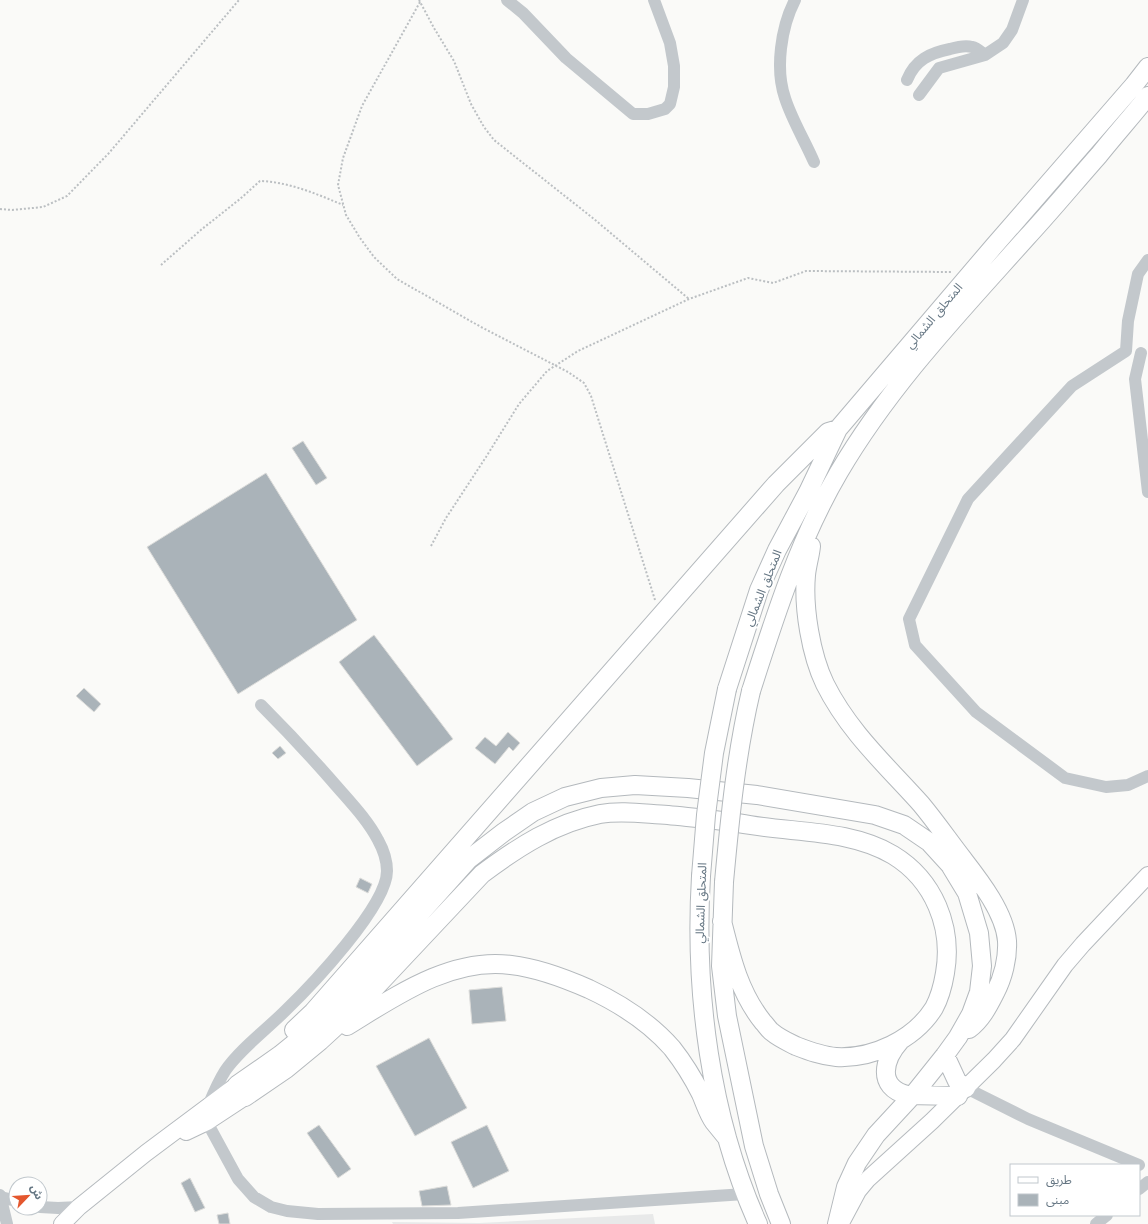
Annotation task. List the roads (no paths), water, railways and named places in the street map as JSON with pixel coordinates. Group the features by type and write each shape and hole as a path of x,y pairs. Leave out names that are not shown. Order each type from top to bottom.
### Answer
{"highway":[{"name":"المتحلق الشمالي","path":"758,1224 744,1194 727,1138 718,1101 706,1033 702,995 699,914 706,815 714,753 727,689 759,590 777,550 808,492 838,429 971,272 1095,131 1148,67"},
{"name":"المتحلق الشمالي","path":"781,1224 769,1194 754,1146 727,1016 721,966 724,882 733,787 751,691 770,631 815,517 839,472 867,428 900,382 1148,96"},
{"path":"241,1091 313,1012 776,484 828,432 838,429"},
{"path":"815,517 806,576 806,600 812,645 817,664 825,684 852,728 922,806 979,880 990,897 1003,926 1007,940 1004,969 998,987 988,1008 977,1023 958,1037"},
{"path":"241,1091 338,1005 469,859 533,812 565,797 600,788 635,785 688,788 757,795 875,815 904,825 929,842 950,865 967,893 979,933 982,966 979,992 971,1014 958,1037 946,1055 913,1095 876,1135 857,1163 846,1187 839,1224"},
{"path":"241,1091 286,1069 320,1042 356,1008 482,874 527,842 549,831 575,821 600,814 624,812 720,819 757,826 826,834 870,845 892,855 909,866 923,882 934,899 942,917 946,937 947,962 942,986 934,1007 916,1028 900,1040 882,1050 856,1056 834,1057 813,1053 790,1043 772,1032 755,1011 740,984 730,954 722,921"},
{"path":"320,1042 402,993 437,976 466,967 481,965 510,964 525,967 548,973 595,992 626,1010 655,1031 672,1048 689,1073 713,1121 727,1138"},
{"path":"900,1040 891,1054 886,1068 886,1074 891,1086 901,1093 913,1095 962,1092 946,1055"}],"main road":[{"path":"839,1224 854,1197 868,1179 977,1078 1013,1039 1065,965 1082,944 1148,875"},
{"path":"62,1224 78,1207 146,1153 208,1114 241,1091"}],"street":[{"path":"507,0 523,13 566,58 634,114 648,114 665,109 670,104 674,87 674,66 670,43 654,0"},
{"path":"795,0 786,21 783,36 781,50 781,83 785,99 814,162"},
{"path":"919,95 939,68 985,55 993,51 1008,37 1016,22 1023,0"},
{"path":"907,80 923,58 929,54 966,46 976,48 985,55"},
{"path":"1126,351 1128,321 1138,274 1148,260"},
{"path":"1148,492 1135,379 1144,353 1126,351 1072,386 968,499 909,619 915,645 976,712 1065,778 1106,786 1128,785 1148,776"},
{"path":"261,705 316,762 360,814 378,840 386,858 387,872 383,888 372,909 355,933 320,974 286,1010 233,1061 220,1080 208,1114 238,1179 254,1197 271,1207 287,1211 318,1214 458,1214 744,1194"},
{"path":"962,1092 1137,1164"},
{"path":"1140,1188 1148,1182"},
{"path":"0,1196 7,1224"},
{"path":"48,1207 78,1207"},
{"path":"1096,1224 1106,1216"}]}
